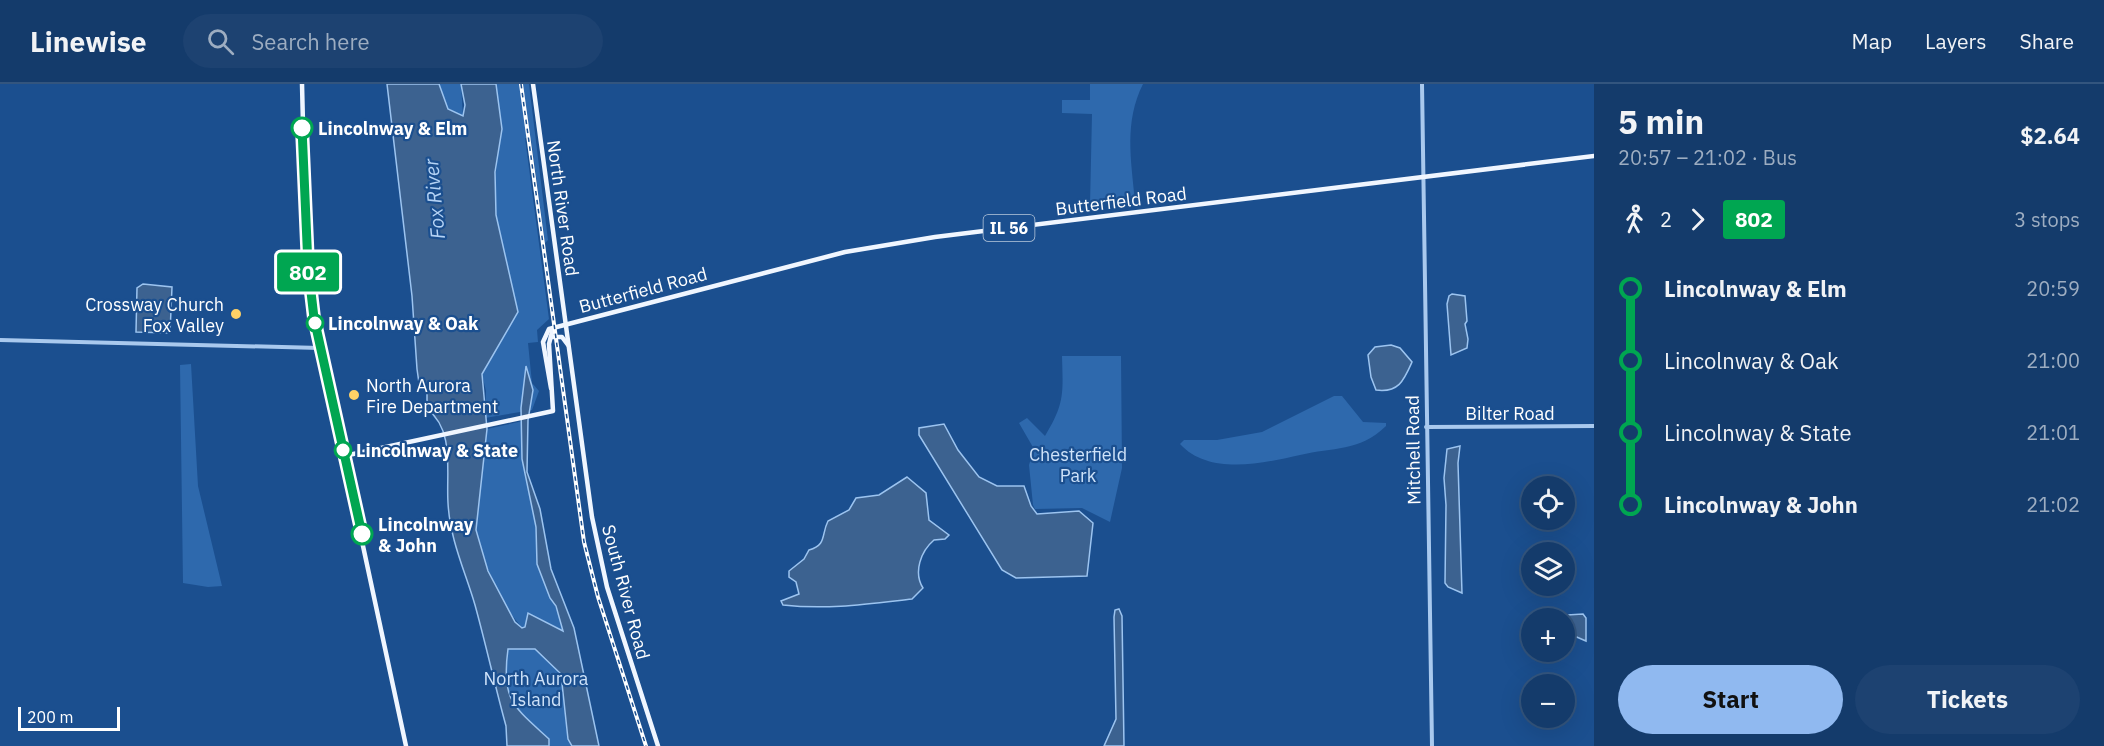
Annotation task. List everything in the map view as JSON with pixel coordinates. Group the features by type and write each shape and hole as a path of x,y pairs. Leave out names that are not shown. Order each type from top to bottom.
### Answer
{"main road":[{"path":"302,84 308,266 321,348 406,746"},
{"name":"North River Road","path":"533,84 577,406"},
{"name":"Butterfield Road","path":"553,328 886,243 1594,156"},
{"path":"344,456 553,411 549,344 553,328"},
{"path":"551,388 543,342 546,332 553,328"},
{"path":"551,337 562,337 568,345"},
{"name":"South River Road","path":"577,406 592,517 602,569 657,746"}],"street":[{"name":"Mitchell Road","path":"1422,84 1432,746"},
{"path":"0,340 321,348"},
{"name":"Bilter Road","path":"1426,427 1594,426"}],"green space":[{"path":"439,84 461,84 463,117 448,109"},
{"path":"496,84 529,84 548,240 545,243 531,139 525,138 549,319 537,330 538,342 528,343 532,383 539,391 532,410 485,418 486,391 482,374 518,312 496,215 495,182 501,122"},
{"path":"1090,84 1143,84 1133,112 1130,141 1135,201 1090,205 1092,114 1062,113 1062,100 1090,100"},
{"name":"Chesterfield Park","path":"1062,356 1121,356 1122,468 1110,522 1082,508 1035,509 1033,505 1029,465 1034,449 1019,423 1027,418 1045,436 1056,415 1061,397"},
{"path":"191,364 198,486 222,586 208,587 183,583 180,365"},
{"path":"1334,396 1342,396 1363,422 1386,423 1386,426 1356,444 1254,463 1221,464 1192,454 1180,444 1184,440 1217,440 1262,432"},
{"path":"523,421 522,459 536,527 537,564 565,629 563,631 528,613 525,627 522,628 504,605 479,549 476,530 487,429"},
{"name":"North Aurora Island","path":"507,649 535,649 561,674 568,739 572,746 549,746 549,739 515,708 506,689"}],"water":[{"name":"Fox River","path":"387,84 439,84 448,109 463,116 465,105 461,84 496,84 502,129 495,172 496,215 518,312 482,374 487,429 476,530 488,571 515,622 522,628 525,627 528,613 563,631 556,606 550,598 537,564 536,527 522,459 521,408 526,366 533,390 528,420 527,472 540,509 551,569 574,628 599,746 572,746 568,739 561,674 535,649 508,649 506,680 512,701 526,718 549,739 549,746 507,746 506,726 483,635 458,555 449,517 445,440 442,428 427,409 427,394 419,383 412,296"},
{"path":"143,284 172,287 170,333 136,332 137,288"},
{"path":"1452,294 1465,296 1467,321 1465,324 1468,339 1467,348 1451,355 1447,304"},
{"path":"1391,345 1400,348 1412,362 1400,384 1390,389 1376,390 1371,377 1368,355 1375,347"},
{"path":"944,424 958,450 979,477 997,486 1024,486 1031,506 1037,514 1079,511 1093,523 1087,576 1016,578 1002,570 919,435 919,428"},
{"path":"1460,446 1458,463 1462,593 1448,587 1445,583 1444,478 1447,449"},
{"path":"907,477 926,493 929,520 949,535 945,539 934,540 922,556 919,575 923,588 912,599 832,607 783,605 781,601 799,594 796,582 789,577 789,571 804,559 809,550 819,545 828,521 849,510 856,498 879,495"},
{"path":"1119,609 1122,616 1124,746 1104,746 1116,719 1114,617 1115,610"},
{"path":"1575,614 1583,614 1586,618 1586,641 1575,636"}],"railway":[{"path":"521,84 584,542 598,597 646,746"}],"bus line":[{"name":"802","path":"302,128 310,291 362,534"}],"place":[{"name":"Lincolnway & Elm","path":"302,128"},
{"name":"Crossway Church Fox Valley","path":"236,314"},
{"name":"Lincolnway & Oak","path":"315,323"},
{"name":"North Aurora Fire Department","path":"354,395"},
{"name":"Lincolnway & State","path":"343,450"},
{"name":"Lincolnway & John","path":"362,534"}]}
